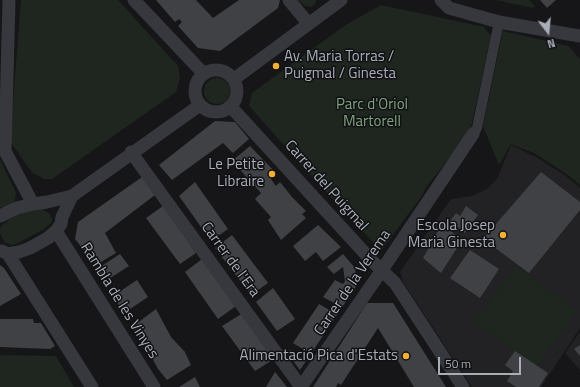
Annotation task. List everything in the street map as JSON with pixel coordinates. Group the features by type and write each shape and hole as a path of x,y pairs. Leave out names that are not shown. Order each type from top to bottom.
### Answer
{"street":[{"path":"9,0 3,144 5,151 33,204"},
{"path":"134,0 203,73"},
{"path":"289,0 308,23"},
{"path":"234,79 308,23 327,4 342,0"},
{"path":"441,0 449,8 499,22 580,36"},
{"name":"Carrer de la Verema","path":"301,387 382,270 477,128 499,22"},
{"path":"212,70 220,70 228,73 234,79 238,94 231,106 222,112 215,113 206,110 200,105 195,96 194,88 198,79 203,73 212,70"},
{"path":"0,216 17,208 72,196 131,152 200,105"},
{"name":"Carrer del Puigmal","path":"231,106 382,270 396,283 463,387"},
{"name":"Carrer de l'Era","path":"131,152 301,387"},
{"path":"4,252 19,252 48,238 61,224 62,217 72,196"},
{"path":"47,202 55,206 62,217"},
{"name":"Rambla de les Vinyes","path":"56,231 154,387"},
{"path":"4,252 92,387"}],"shaded area":[{"name":"Escola Josep Maria Ginesta","path":"511,145 536,157 566,176 580,188 580,328 541,387 472,387 403,282 400,272 451,199 472,196 487,189 497,179"},
{"path":"580,332 580,370 565,353"}],"green space":[{"path":"21,0 118,0 178,66 180,78 176,92 52,179 44,179 33,173 10,141"},
{"path":"298,0 316,0 315,4 311,7 305,6"},
{"path":"496,0 529,0 535,6 533,8"},
{"name":"Parc d'Oriol Martorell","path":"381,5 484,27 491,36 470,132 427,186 421,197 381,251 249,106 252,93 344,26"},
{"path":"503,31 568,46 580,59 580,185 568,175 536,154 511,144 499,165 483,126"},
{"path":"217,78 226,82 230,91 226,100 217,104 208,100 204,91 208,82"},
{"path":"0,159 16,193 15,201 11,206 3,208 0,207"},
{"path":"30,209 42,209 49,213 52,218 52,222 44,229 20,242 12,245 5,243 0,233 2,225 10,219"},
{"path":"516,266 578,311 536,367 474,322"},
{"path":"0,355 56,356 74,387 0,387"}],"building":[{"path":"156,0 196,0 213,18 239,0 280,0 278,8 220,51 198,48 178,26 182,22 179,19 175,22"},
{"path":"540,0 556,0 547,8"},
{"path":"215,121 235,122 249,139 233,153 223,143 172,180 159,165"},
{"path":"250,146 277,174 271,179 276,186 280,182 306,211 302,214 306,218 281,240 268,220 271,217 255,199 261,193 232,161"},
{"path":"541,172 580,202 580,210 529,273 483,239"},
{"path":"142,177 155,195 105,233 116,253 96,265 75,239 78,222"},
{"path":"195,182 228,229 211,241 179,196"},
{"path":"163,206 196,253 180,264 146,218"},
{"path":"466,206 478,215 465,233 450,221 456,213 460,216"},
{"path":"442,224 462,240 441,273 423,258"},
{"path":"318,225 341,247 323,261 316,252 305,261 293,246"},
{"path":"232,235 268,283 251,295 215,248"},
{"path":"470,250 499,269 480,298 450,278"},
{"path":"120,254 129,266 104,282 97,274 101,271 100,267"},
{"path":"343,254 355,268 357,285 300,370 287,353 290,350 303,359 308,352 293,343 319,304 333,312 338,305 323,297 335,280 343,284 345,281 343,267 334,274 327,267"},
{"path":"202,259 236,306 218,319 185,272"},
{"path":"0,265 4,268 21,294 0,306"},
{"path":"137,280 148,297 124,313 113,296"},
{"path":"273,288 295,319 277,331 256,302"},
{"path":"367,303 393,303 446,387 414,387 378,328 341,385 338,383 336,387 313,387"},
{"path":"156,309 171,337 185,352 191,365 167,380 158,369 149,352 132,327"},
{"path":"243,313 274,359 255,371 222,326"},
{"path":"0,319 33,319 34,323 41,323 55,346 50,349 0,347"},
{"path":"580,345 580,356 574,349"},
{"path":"515,351 548,373 539,387 516,387 507,381 513,371 505,365"},
{"path":"275,372 287,387 266,387"},
{"path":"195,377 200,387 179,387"}],"place":[{"name":"Av. Maria Torras / Puigmal / Ginesta","path":"276,66"},
{"name":"Le Petite Libraire","path":"272,174"},
{"name":"Escola Josep Maria Ginesta","path":"503,235"},
{"name":"Alimentació Pica d'Estats","path":"406,356"}]}
